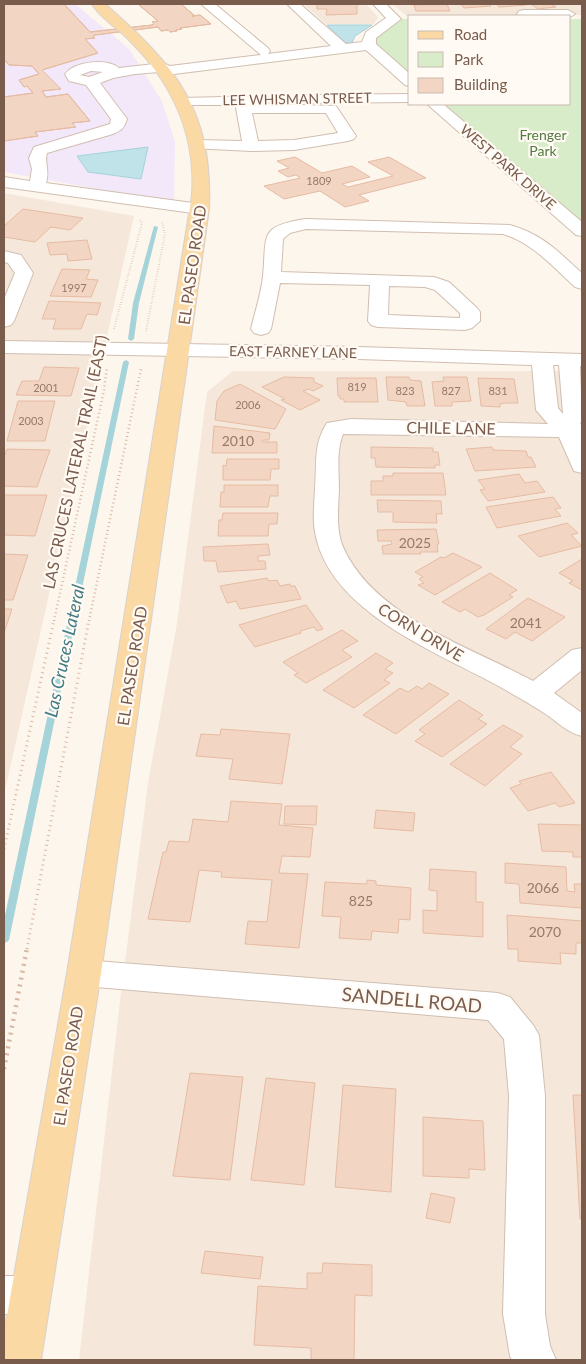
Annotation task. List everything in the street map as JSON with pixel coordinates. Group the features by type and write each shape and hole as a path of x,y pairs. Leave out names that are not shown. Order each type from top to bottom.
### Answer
{"main road":[{"name":"EL PASEO ROAD","path":"20,1360 17,1295 84,973 180,349 200,209 202,180 197,145 185,101 163,67 139,41 98,4"}],"street":[{"path":"207,4 264,51"},
{"path":"293,4 338,45"},
{"path":"378,4 394,19"},
{"path":"524,13 570,15"},
{"path":"369,45 368,40 371,35 394,19 408,19"},
{"path":"163,67 264,51 338,45 369,45 408,80"},
{"path":"91,82 101,76 122,71 338,45"},
{"path":"37,186 41,175 41,166 37,158 40,150 51,144 107,131 117,126 119,119 91,82 74,78 72,74 76,70 97,67 122,71"},
{"name":"LEE WHISMAN STREET","path":"185,101 298,105 408,98"},
{"path":"298,105 301,144"},
{"path":"197,145 251,146 301,144 348,136 331,109 298,105 244,108 251,146"},
{"name":"WEST PARK DRIVE","path":"435,105 582,231"},
{"path":"4,182 200,209"},
{"path":"261,329 272,277 274,235 280,228 306,224 504,230 524,235 536,242 582,283"},
{"path":"4,256 15,258 24,273 4,321"},
{"path":"272,277 427,281 442,286 472,315 470,321 416,338 378,321 380,280"},
{"name":"EAST FARNEY LANE","path":"4,347 180,349 416,338 542,359 576,360"},
{"path":"542,359 547,410 575,431"},
{"path":"576,360 575,431 582,466"},
{"name":"CHILE LANE","path":"335,428 351,426 575,431"},
{"name":"CORN DRIVE","path":"335,428 328,442 326,519 331,546 343,570 375,605 405,625 535,694 582,727"},
{"path":"535,694 582,656"},
{"name":"SANDELL ROAD","path":"84,973 498,1007 521,1034 527,1096 524,1314 531,1356 535,1360"}],"path":[{"name":"LAS CRUCES LATERAL TRAIL (EAST)","path":"4,849 104,390 110,349 142,222 137,216"},
{"path":"4,1069 98,569 142,369 134,362 140,338 146,332 165,234 162,220 156,217"}],"shaded area":[{"path":"4,4 75,4 129,49 162,101 175,142 174,203 4,172"},
{"path":"303,4 366,4 378,17 374,24 326,24"},
{"path":"392,4 582,4 582,15 407,16"},
{"path":"4,193 134,216 4,795"},
{"path":"233,371 582,371 582,1360 79,1360 120,1001 148,783 177,623 207,392"}],"green space":[{"path":"394,19 408,19 408,78 369,45"},
{"name":"Frenger Park","path":"571,19 582,19 582,230 438,105 571,105"}],"water":[{"path":"327,25 372,25 355,36 352,43 346,43"},
{"path":"148,147 141,179 88,172 77,156"}],"building":[{"path":"4,4 64,4 90,32 152,25 154,24 152,22 158,21 138,4 181,4 195,16 200,15 211,24 180,28 182,29 170,32 168,30 161,31 158,27 95,35 93,36 95,38 85,39 98,53 42,70 61,89 42,91 46,97 68,94 90,121 72,123 76,127 35,132 38,136 4,141 4,97 33,93 27,86 24,87 19,80 39,74 32,66 9,65 4,59"},
{"path":"4,4 64,4 90,32 152,25 154,24 152,22 158,21 138,4 181,4 195,16 200,15 211,24 180,28 182,29 170,32 168,30 161,31 158,27 95,35 93,36 95,38 85,39 98,53 42,70 61,89 42,91 46,97 68,94 90,121 72,123 76,127 35,132 38,136 4,141 4,97 33,93 27,86 24,87 19,80 39,74 32,66 9,65 4,59"},
{"path":"317,4 357,4 357,14 326,15 327,9 317,9"},
{"path":"447,4 450,11 416,11 414,5"},
{"path":"461,4 489,4 491,6 464,8"},
{"path":"496,4 525,4 526,5 499,7"},
{"path":"531,4 551,4 556,7 538,9"},
{"path":"295,157 322,173 352,166 370,177 342,184 348,187 393,176 368,162 389,157 426,178 359,195 369,201 345,207 320,191 284,199 264,186 300,178 296,175 288,177 278,171 289,168 277,161"},
{"path":"23,209 83,218 70,230 51,227 35,242 4,237 4,226"},
{"path":"87,240 92,259 68,261 67,254 50,255 47,243"},
{"path":"62,269 90,270 86,279 98,280 91,297 50,296"},
{"path":"49,301 101,303 97,315 87,314 81,329 53,329 56,319 42,319"},
{"path":"44,367 79,368 71,396 16,395 22,381 39,381"},
{"path":"284,377 314,378 314,382 323,386 313,391 309,389 303,391 320,400 300,410 281,400 285,399 262,387"},
{"path":"386,377 409,377 410,380 421,381 425,406 407,406 406,402 388,400"},
{"path":"443,377 467,377 471,401 452,402 452,406 435,406 432,382 444,381"},
{"path":"337,378 376,378 378,402 344,402 344,399 340,399 340,396 338,396"},
{"path":"478,378 514,379 518,403 500,404 500,407 481,406"},
{"path":"240,384 286,409 275,429 215,420 217,401 224,391"},
{"path":"18,401 55,401 45,441 7,441"},
{"path":"214,426 270,433 269,440 263,440 262,442 277,442 277,453 212,453"},
{"path":"371,447 433,448 433,452 438,452 440,465 435,465 435,468 376,467 375,458 371,458"},
{"path":"492,447 493,450 526,451 536,467 475,471 466,449"},
{"path":"7,449 50,450 37,487 4,486 4,457"},
{"path":"227,459 279,459 279,469 271,469 270,480 223,480 223,465 226,466"},
{"path":"393,473 443,473 446,495 371,495 371,481 383,481 383,476 393,476"},
{"path":"519,474 525,483 537,481 545,492 488,501 480,490 485,489 478,480"},
{"path":"224,485 278,485 278,496 270,496 268,507 220,507 221,492 224,492"},
{"path":"4,495 47,495 35,536 4,535"},
{"path":"553,497 561,508 555,509 561,516 497,528 486,507"},
{"path":"377,500 441,501 442,514 436,514 437,523 393,522 393,512 378,512"},
{"path":"223,513 278,513 277,524 269,524 268,536 218,536 219,520 222,520"},
{"path":"567,523 578,533 571,535 582,546 539,557 518,536"},
{"path":"436,529 439,544 437,544 438,552 383,554 382,546 392,544 391,541 378,541 377,530"},
{"path":"268,544 270,555 258,556 258,561 265,561 266,569 218,572 216,561 204,561 203,547"},
{"path":"453,553 482,567 435,595 418,585 424,583 419,579 423,577 415,572 441,557 444,558"},
{"path":"4,554 28,555 13,600 4,600"},
{"path":"582,559 582,590 569,583 573,581 559,573"},
{"path":"490,573 517,590 509,595 513,597 478,617 465,609 460,612 442,602"},
{"path":"267,578 269,581 277,580 280,586 290,584 290,586 295,586 301,599 240,609 236,601 227,603 220,586"},
{"path":"528,598 565,617 532,641 515,632 506,639 486,629"},
{"path":"306,605 323,629 317,631 314,627 300,631 301,633 255,647 239,625"},
{"path":"4,609 12,609 4,633"},
{"path":"342,630 358,641 342,650 352,657 306,683 294,675 298,673 283,662"},
{"path":"376,653 393,663 385,669 393,673 384,680 390,683 354,708 323,690"},
{"path":"429,683 449,694 396,734 363,715 400,688 408,692 417,686 422,689"},
{"path":"459,700 483,715 478,719 487,724 442,757 415,741 425,734 419,730"},
{"path":"503,725 523,736 510,747 522,754 485,786 450,764"},
{"path":"221,729 290,734 282,784 229,779 233,759 196,756 201,734 220,735"},
{"path":"551,772 575,803 559,807 555,803 528,811 510,788 521,784 519,781"},
{"path":"231,801 282,804 279,825 313,828 310,857 282,856 279,873 308,874 299,948 245,944 248,921 267,922 272,880 221,877 222,872 199,870 190,922 148,919 163,852 166,852 169,841 189,842 193,819 228,822"},
{"path":"285,806 317,806 316,825 284,824"},
{"path":"376,810 415,813 413,831 374,828"},
{"path":"538,824 582,825 582,857 573,857 573,852 542,851"},
{"path":"505,863 566,867 567,891 575,892 574,884 582,884 582,908 520,903 519,884 505,883"},
{"path":"430,869 476,872 476,902 483,902 483,937 423,933 423,910 437,911 437,891 429,890"},
{"path":"367,880 376,881 376,885 411,888 410,920 399,919 398,933 372,931 371,940 339,938 341,917 322,916 325,882 367,884"},
{"path":"507,915 582,921 582,943 576,943 576,954 560,953 561,964 518,961 518,949 508,949"},
{"path":"190,1073 243,1077 230,1180 173,1176"},
{"path":"266,1078 315,1083 304,1185 251,1180"},
{"path":"343,1085 396,1089 391,1192 335,1187"},
{"path":"573,1095 582,1095 582,1219 580,1219"},
{"path":"423,1117 483,1121 485,1170 469,1169 469,1178 423,1176"},
{"path":"431,1193 455,1198 450,1223 426,1218"},
{"path":"205,1251 263,1257 260,1279 201,1273"},
{"path":"323,1263 372,1265 372,1296 355,1295 354,1360 311,1360 311,1348 254,1345 258,1286 307,1289 307,1273 322,1273"}],"waterway":[{"name":"Las Cruces Lateral","path":"131,339 136,303 156,227"},
{"name":"Las Cruces Lateral","path":"4,940 126,362"}]}
